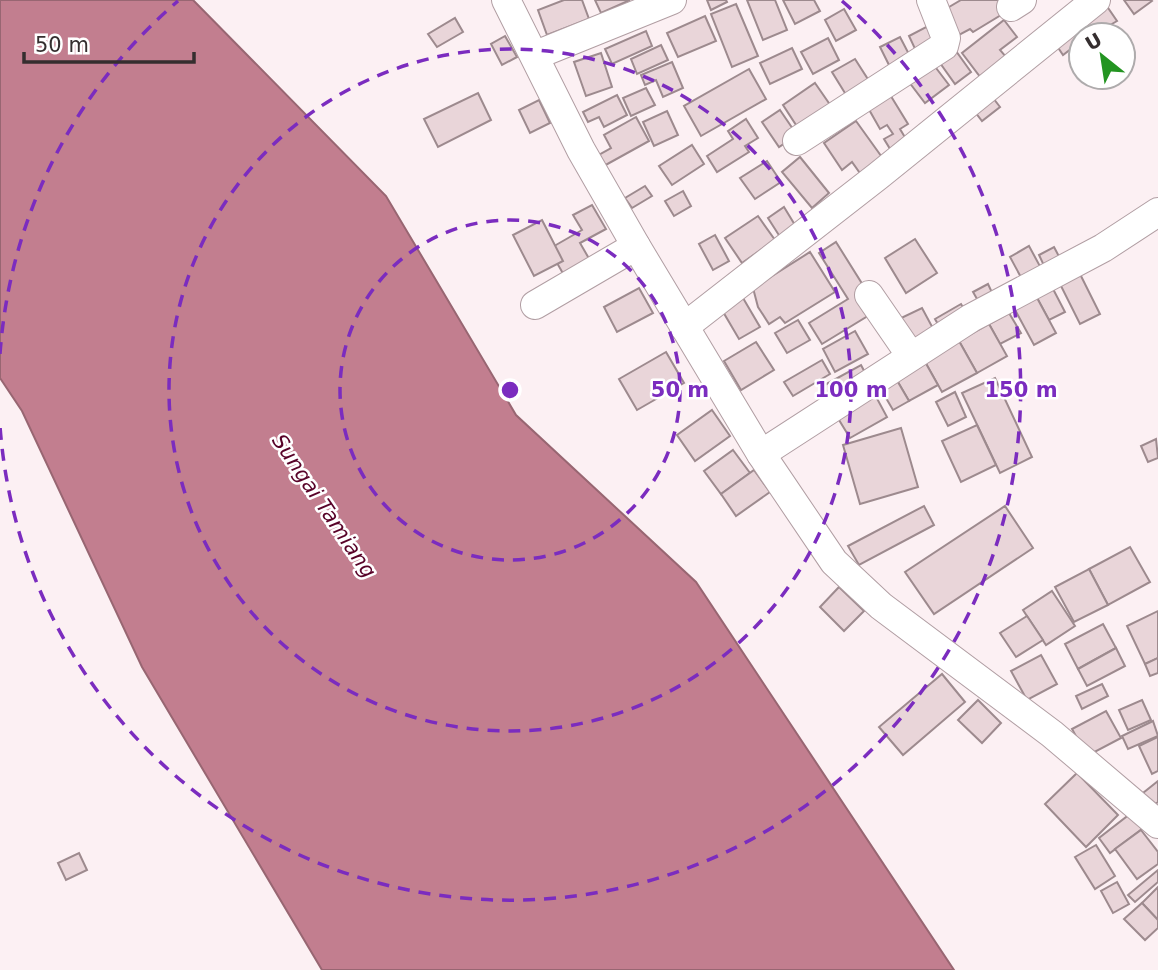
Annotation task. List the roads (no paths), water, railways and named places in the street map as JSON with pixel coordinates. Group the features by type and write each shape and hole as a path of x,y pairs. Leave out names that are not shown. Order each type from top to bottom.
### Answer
{"street":[{"path":"506,0 536,55 581,150 636,246 812,534 855,583 890,613 1052,734 1158,824"},
{"path":"536,55 672,0"},
{"path":"797,141 944,46 946,38 931,0"},
{"path":"684,327 878,176 1096,0"},
{"path":"761,454 971,318 1081,260 1158,213"},
{"path":"535,305 636,246"},
{"path":"869,295 911,356"}],"water":[{"name":"Sungai Tamiang","path":"0,0 193,0 386,196 516,415 696,582 954,970 322,970 142,667 22,411 0,378"}]}
